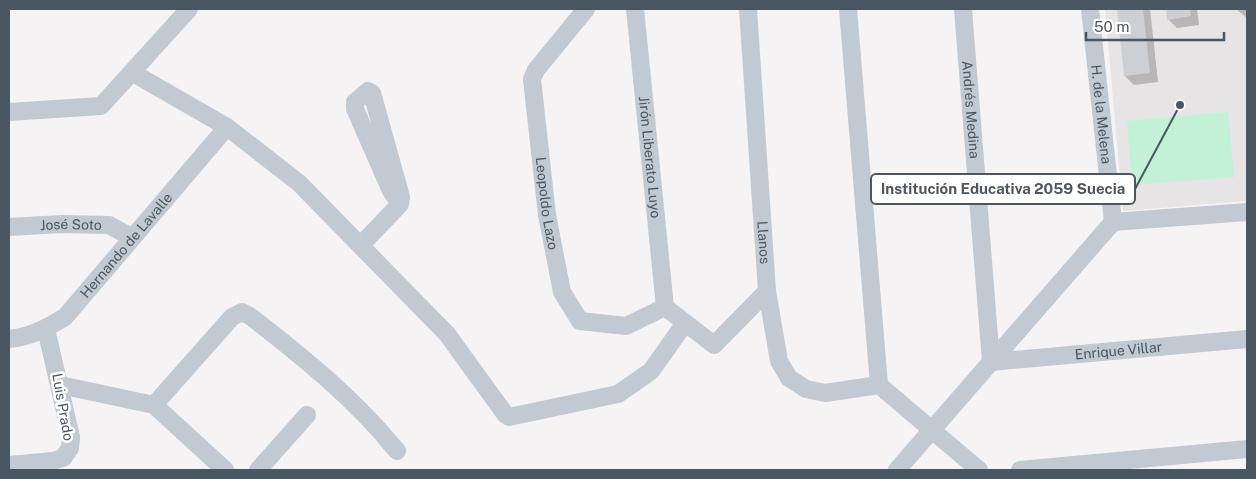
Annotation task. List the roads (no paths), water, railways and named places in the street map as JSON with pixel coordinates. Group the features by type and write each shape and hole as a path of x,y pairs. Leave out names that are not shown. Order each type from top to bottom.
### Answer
{"street":[{"path":"9,112 101,106 133,73 189,9"},
{"name":"Leopoldo Lazo","path":"586,9 536,70 532,79 547,215 562,292 580,321 626,326 664,306"},
{"name":"Jirón Liberato Luyo","path":"635,9 664,306"},
{"name":"Llanos","path":"748,9 767,291 779,361 790,378 806,389 825,392 879,385"},
{"path":"848,9 879,385 980,470"},
{"name":"Andrés Medina","path":"963,9 991,362"},
{"name":"H. de la Melena","path":"1090,9 1113,222"},
{"path":"133,73 227,127 299,183 447,334 509,417 618,394 651,370 685,323"},
{"path":"361,245 400,204 400,189 372,93 368,91 354,106 391,191 400,204"},
{"name":"Hernando de Lavalle","path":"9,339 19,338 46,329 65,317 131,236 227,127"},
{"path":"897,470 1113,222 1247,212"},
{"name":"José Soto","path":"9,227 62,224 109,225 131,236"},
{"path":"664,306 714,345 767,291"},
{"path":"154,405 232,316 242,312 294,350 374,422 397,451"},
{"name":"Luis Prado","path":"9,465 52,462 63,458 70,448 70,437 60,385 46,329"},
{"name":"Enrique Villar","path":"991,362 1247,339"},
{"path":"60,385 154,405 225,470"},
{"path":"258,470 307,416"},
{"path":"1020,470 1092,468 1247,449"}],"place":[{"name":"Institución Educativa 2059 Suecia","path":"1180,105"}]}
